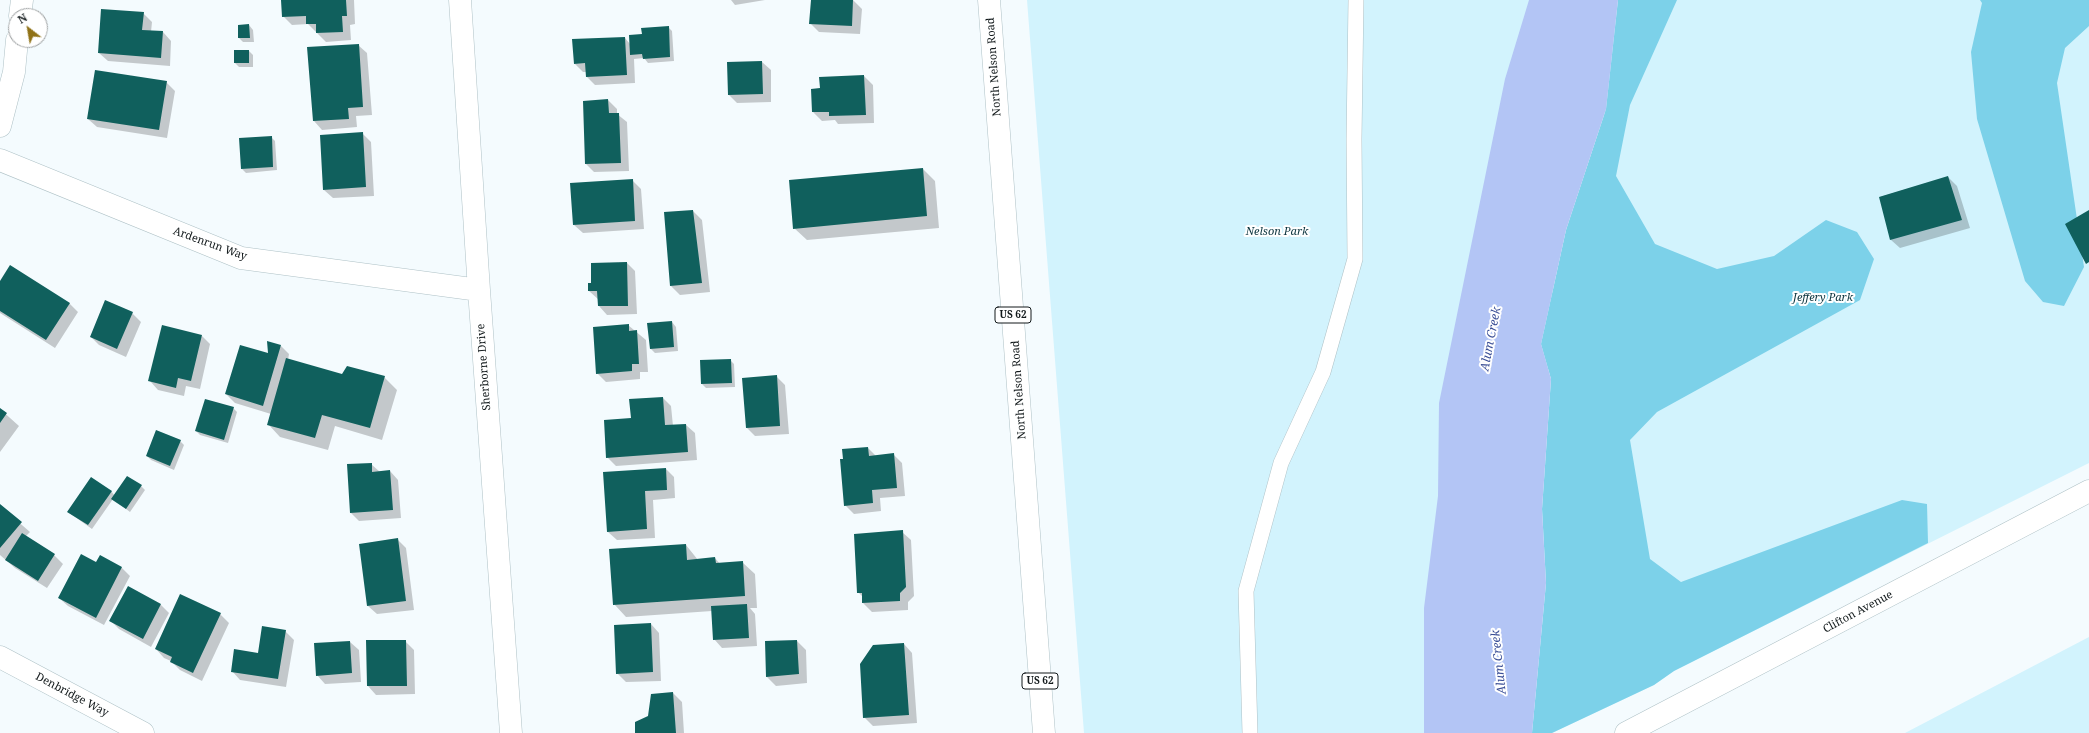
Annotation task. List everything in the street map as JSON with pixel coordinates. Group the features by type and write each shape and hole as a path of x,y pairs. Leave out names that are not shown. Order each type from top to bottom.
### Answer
{"street":[{"name":"Sherborne Drive","path":"460,0 478,290 511,733"},
{"name":"North Nelson Road","path":"989,0 1044,733"},
{"path":"0,126 14,72 17,48"},
{"name":"Ardenrun Way","path":"0,160 241,258 478,290"},
{"name":"Clifton Avenue","path":"1626,733 2089,491"},
{"name":"Denbridge Way","path":"0,657 143,733"}],"lane":[{"path":"1250,733 1246,591 1281,463 1323,372 1355,259 1354,139 1356,0"}],"green space":[{"name":"Nelson Park","path":"1027,0 1567,0 1530,733 1084,733"},
{"name":"Jeffery Park","path":"1618,0 2089,0 2089,463 1674,671 1654,685 1552,733 1532,733"},
{"path":"1618,0 1677,0 1630,105 1616,176 1655,244 1717,269 1774,256 1826,220 1857,232 1874,259 1860,300 1657,412 1630,440 1650,559 1681,582 1902,500 1927,504 1928,543 1674,671 1654,685 1552,733 1532,733 1546,583 1542,509 1551,379 1541,344 1566,230 1606,109"},
{"path":"1980,0 2089,0 2089,26 2065,48 2057,83 2084,267 2064,306 2043,302 2025,281 1977,119 1971,52 1982,3"},
{"path":"2089,637 2089,733 1905,733"}],"water":[{"name":"Alum Creek","path":"1529,0 1618,0 1606,109 1566,230 1541,344 1551,379 1542,509 1546,583 1532,733 1424,733 1424,608 1438,496 1439,403 1505,79"}],"building":[{"path":"281,0 346,0 347,16 342,16 343,32 316,33 316,24 306,24 306,16 282,17"},
{"path":"811,0 853,0 852,26 809,24"},
{"path":"101,9 144,12 142,30 163,31 161,58 98,53"},
{"path":"249,24 250,38 238,38 238,25"},
{"path":"669,26 670,57 643,59 642,54 630,55 629,35 642,34 641,28"},
{"path":"625,37 627,75 586,77 585,63 574,64 572,39"},
{"path":"359,44 363,107 348,108 349,119 313,121 307,47"},
{"path":"234,50 249,50 249,63 234,63"},
{"path":"762,61 763,94 728,95 727,62"},
{"path":"95,70 167,81 159,130 87,119"},
{"path":"864,75 866,115 829,116 829,112 812,112 811,89 820,88 819,77"},
{"path":"608,99 609,113 619,113 621,163 585,164 583,101"},
{"path":"363,132 366,187 323,190 320,135"},
{"path":"272,136 273,167 241,169 239,138"},
{"path":"923,168 927,216 793,229 789,180"},
{"path":"1948,176 1962,220 1890,240 1879,197"},
{"path":"633,179 635,221 573,225 570,183"},
{"path":"693,210 702,283 670,286 664,212"},
{"path":"2089,210 2089,262 2086,264 2065,224"},
{"path":"627,262 628,306 598,306 597,291 588,291 588,283 591,283 591,263"},
{"path":"10,265 70,303 46,340 0,311 0,281"},
{"path":"105,300 133,312 117,349 90,337"},
{"path":"672,321 674,347 650,349 647,323"},
{"path":"629,324 629,331 637,330 639,364 632,364 632,371 596,374 593,327"},
{"path":"162,325 202,335 191,381 178,378 176,388 148,381"},
{"path":"267,341 281,345 263,406 225,394 240,345 268,353"},
{"path":"286,358 342,374 347,366 385,376 370,428 322,415 315,438 267,425"},
{"path":"731,359 732,383 701,384 700,360"},
{"path":"777,375 780,426 746,428 742,378"},
{"path":"663,397 665,425 686,424 688,452 606,458 604,420 631,418 629,399"},
{"path":"205,399 234,407 224,440 195,431"},
{"path":"0,408 7,413 0,423"},
{"path":"156,430 181,440 170,466 146,456"},
{"path":"868,447 869,456 894,453 897,488 872,490 873,503 844,506 840,459 843,459 842,449"},
{"path":"372,463 372,472 390,470 393,510 350,513 347,464"},
{"path":"666,468 667,490 645,491 647,529 607,532 603,472"},
{"path":"127,476 142,485 126,509 111,499"},
{"path":"91,477 112,491 88,525 67,512"},
{"path":"0,504 22,522 0,548"},
{"path":"903,530 906,587 900,593 900,601 862,603 862,593 857,593 854,534"},
{"path":"22,533 55,554 38,581 5,560"},
{"path":"398,538 406,601 367,606 359,544"},
{"path":"686,544 687,560 715,557 716,563 743,561 745,596 613,605 609,549"},
{"path":"81,554 96,562 100,555 122,567 96,618 58,598"},
{"path":"128,586 161,604 143,639 109,621"},
{"path":"180,594 221,613 193,673 170,662 172,657 155,649"},
{"path":"747,604 749,638 713,640 711,606"},
{"path":"651,623 653,672 616,674 614,625"},
{"path":"262,626 286,630 278,679 231,672 234,649 258,653"},
{"path":"366,640 406,640 407,686 367,686"},
{"path":"797,640 799,674 766,677 765,641"},
{"path":"350,641 352,673 316,676 314,643"},
{"path":"904,643 909,715 863,718 860,664 873,645"},
{"path":"673,692 676,733 635,733 635,722 648,716 651,694"}]}
